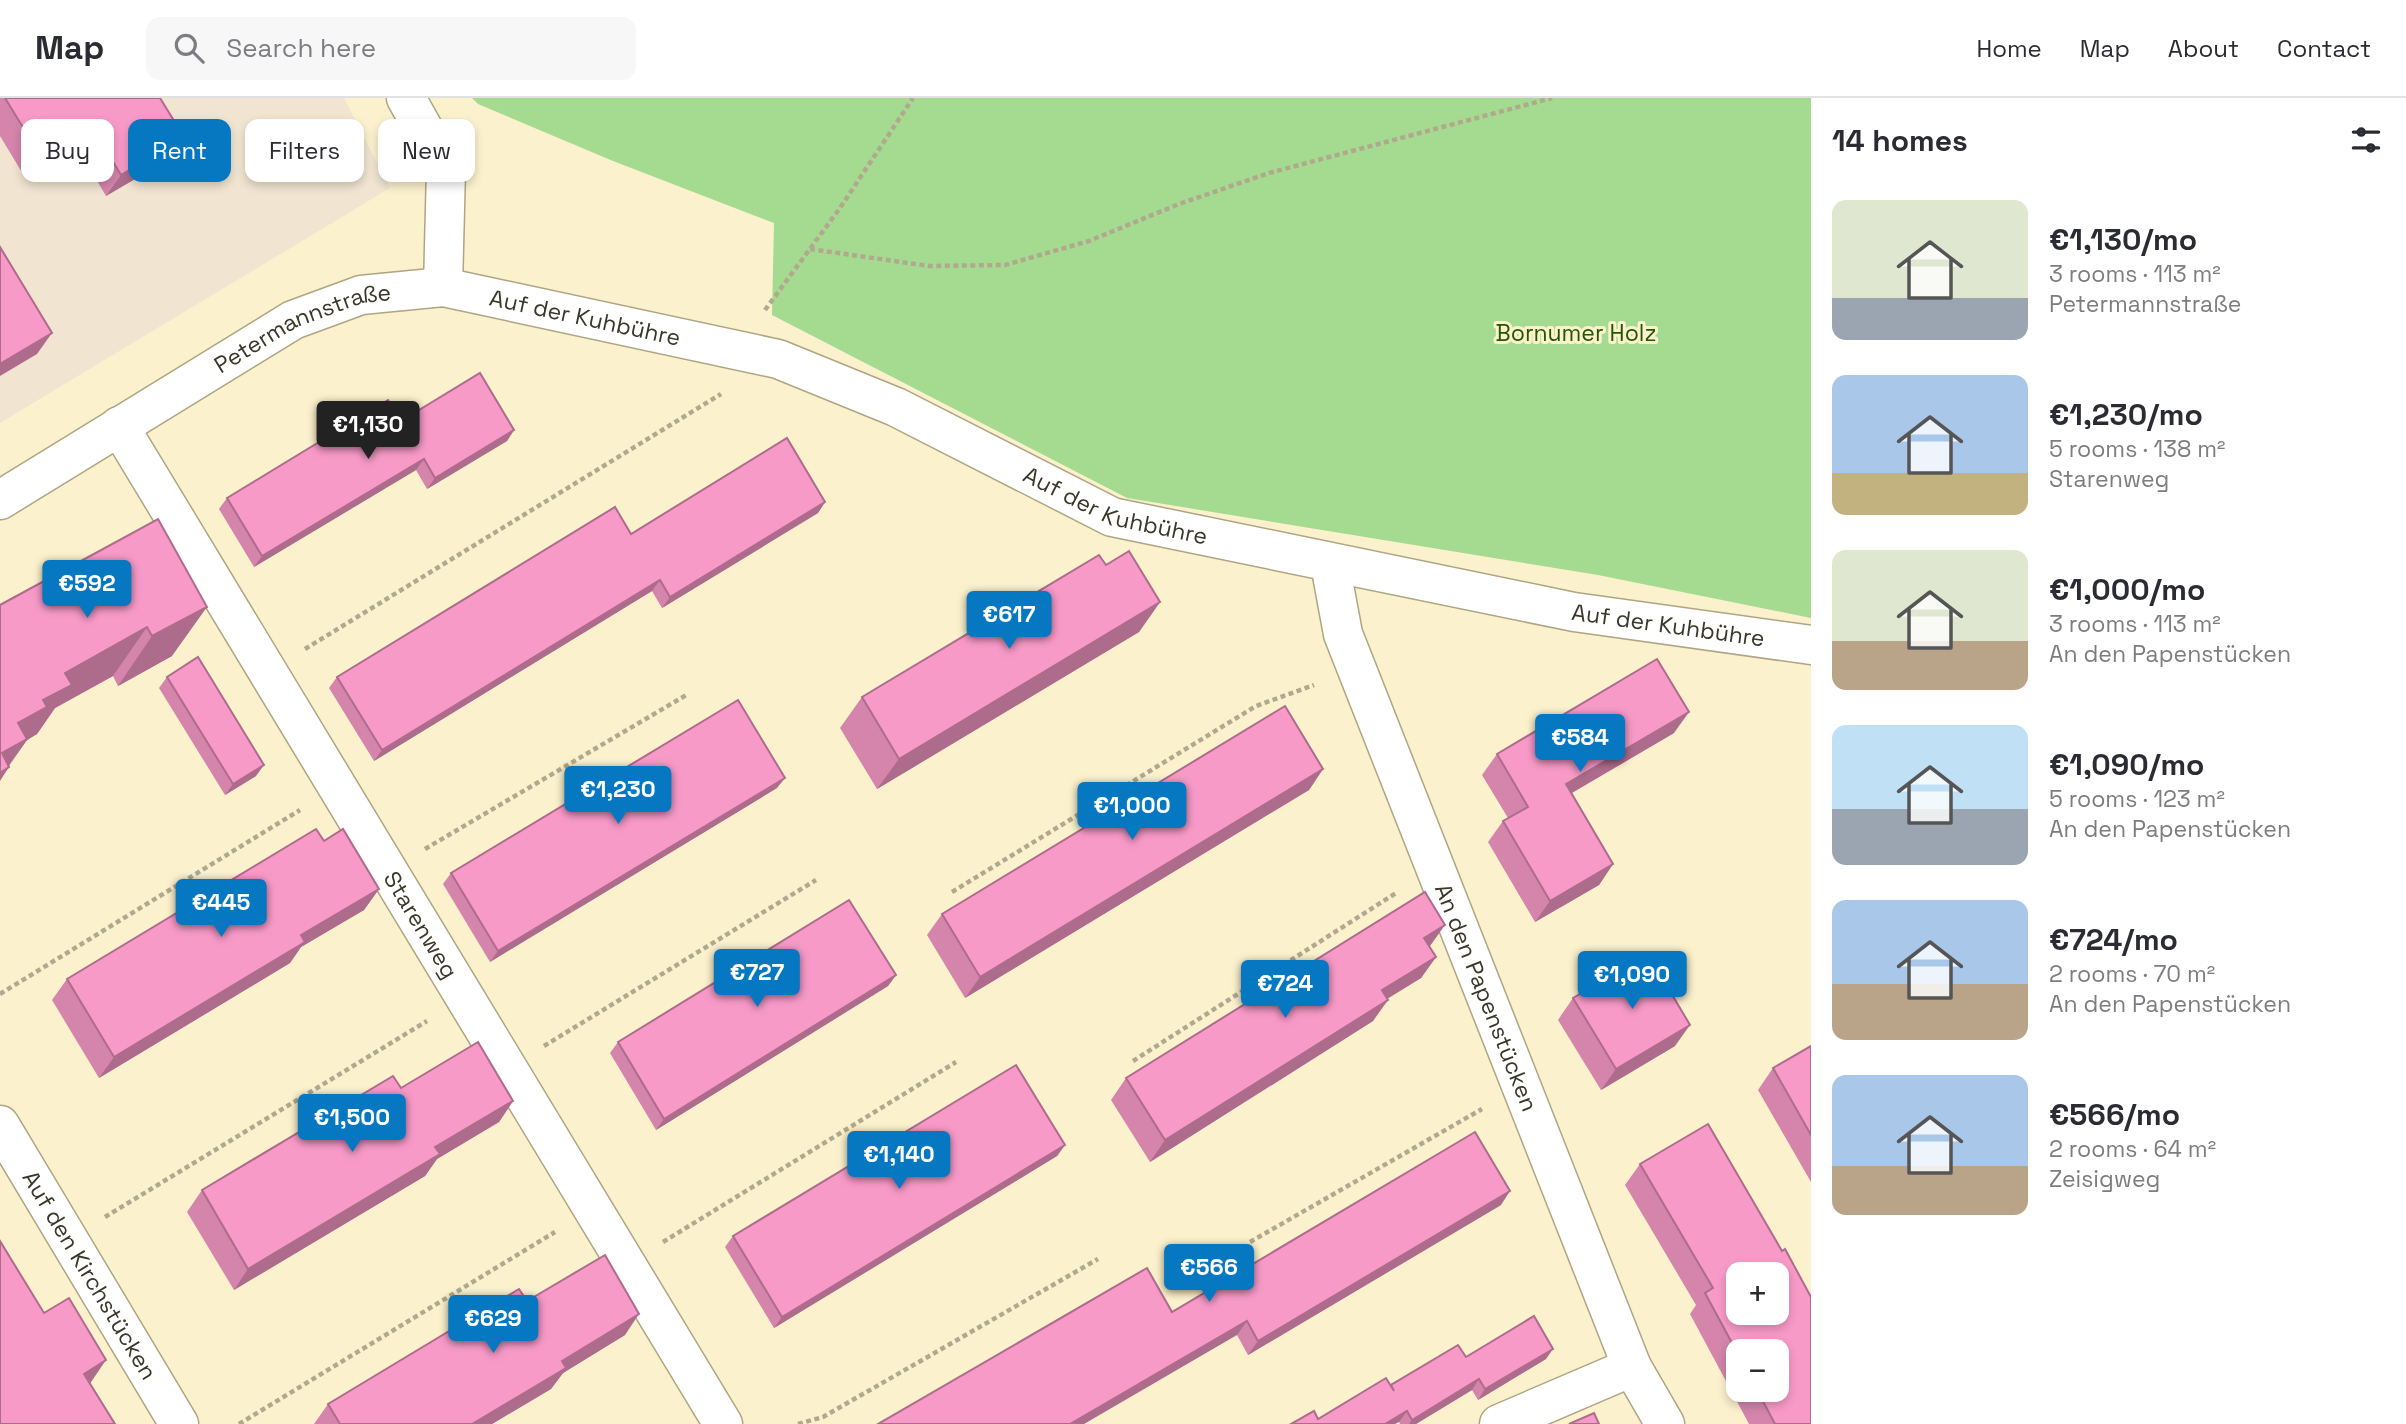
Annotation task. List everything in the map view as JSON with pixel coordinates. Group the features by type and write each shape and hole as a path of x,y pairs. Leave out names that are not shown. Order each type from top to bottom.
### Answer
{"street":[{"path":"406,98 446,169 443,287"},
{"name":"Auf der Kuhbühre","path":"443,287 737,348 778,359 896,407 1112,517 1329,564 1574,612 1811,645"},
{"name":"Petermannstraße","path":"0,499 293,320 361,295 443,287"},
{"name":"Starenweg","path":"119,426 723,1424"},
{"name":"An den Papenstücken","path":"1329,564 1343,634 1632,1367 1665,1424"},
{"name":"Auf den Kirchstücken","path":"0,1125 179,1424"},
{"path":"1499,1424 1632,1367"}],"path":[{"path":"737,348 810,250 913,98"},
{"path":"810,250 929,266 1005,265 1089,241 1179,204 1269,173 1552,98"},
{"path":"268,672 778,359"},
{"path":"952,892 1256,706 1357,668"},
{"path":"388,870 688,694"},
{"path":"0,995 338,786"},
{"path":"1133,1061 1435,868"},
{"path":"508,1069 816,880"},
{"path":"69,1239 465,998"},
{"path":"626,1265 956,1062"},
{"path":"1250,1242 1522,1086"},
{"path":"239,1424 593,1209"},
{"path":"798,1424 823,1417 1098,1259"}],"shaded area":[{"path":"0,98 344,98 355,119 245,119 245,182 364,182 364,137 378,165 378,182 387,182 390,188 0,423"}],"green space":[{"name":"Bornumer Holz","path":"472,98 1811,98 1811,618 1598,575 1127,498 772,315 774,223 613,161 478,104"}],"building":[{"path":"5,98 160,98 173,119 128,119 128,171 121,175 114,163 114,119 21,119 21,124"},
{"path":"0,247 52,333 0,364"},
{"path":"480,373 514,430 435,478 424,459 262,556 227,498 388,400 401,421"},
{"path":"787,438 825,502 670,597 660,580 382,750 337,677 615,507 631,534"},
{"path":"158,519 207,607 152,636 147,627 65,673 72,685 43,700 47,707 18,723 27,739 2,753 9,767 0,773 0,605"},
{"path":"1129,551 1160,602 899,759 862,697 1099,555 1106,565"},
{"path":"198,657 264,765 233,784 167,677"},
{"path":"1657,659 1689,712 1566,784 1613,864 1550,901 1503,821 1528,807 1497,754"},
{"path":"738,700 785,778 498,951 451,873"},
{"path":"1285,706 1323,769 980,977 942,914"},
{"path":"316,829 324,841 343,829 379,889 301,935 305,942 114,1057 67,979"},
{"path":"1425,892 1445,925 1424,938 1436,957 1382,990 1388,1000 1165,1140 1126,1078"},
{"path":"849,900 896,975 664,1119 618,1042"},
{"path":"1648,954 1690,1025 1616,1069 1573,998"},
{"path":"478,1042 513,1101 435,1147 440,1154 248,1269 202,1190 393,1076 401,1088"},
{"path":"1811,1046 1811,1135 1773,1068"},
{"path":"1016,1065 1065,1145 782,1317 733,1236"},
{"path":"1708,1124 1782,1251 1785,1249 1811,1297 1811,1424 1775,1424 1763,1402 1789,1402 1789,1339 1730,1339 1705,1293 1713,1288 1640,1164"},
{"path":"1475,1132 1510,1191 1258,1341 1247,1321 1070,1424 878,1424 1147,1268 1172,1312"},
{"path":"0,1241 44,1313 69,1298 106,1360 84,1374 115,1424 0,1424"},
{"path":"605,1255 639,1314 562,1361 566,1368 472,1424 340,1424 328,1404 519,1289 527,1301"},
{"path":"1534,1316 1553,1349 1485,1389 1479,1379 1412,1420 1407,1411 1385,1424 1291,1424 1314,1411 1318,1419 1386,1378 1394,1391 1391,1385 1458,1345 1466,1357"},
{"path":"1594,1413 1599,1424 1569,1424"}]}
